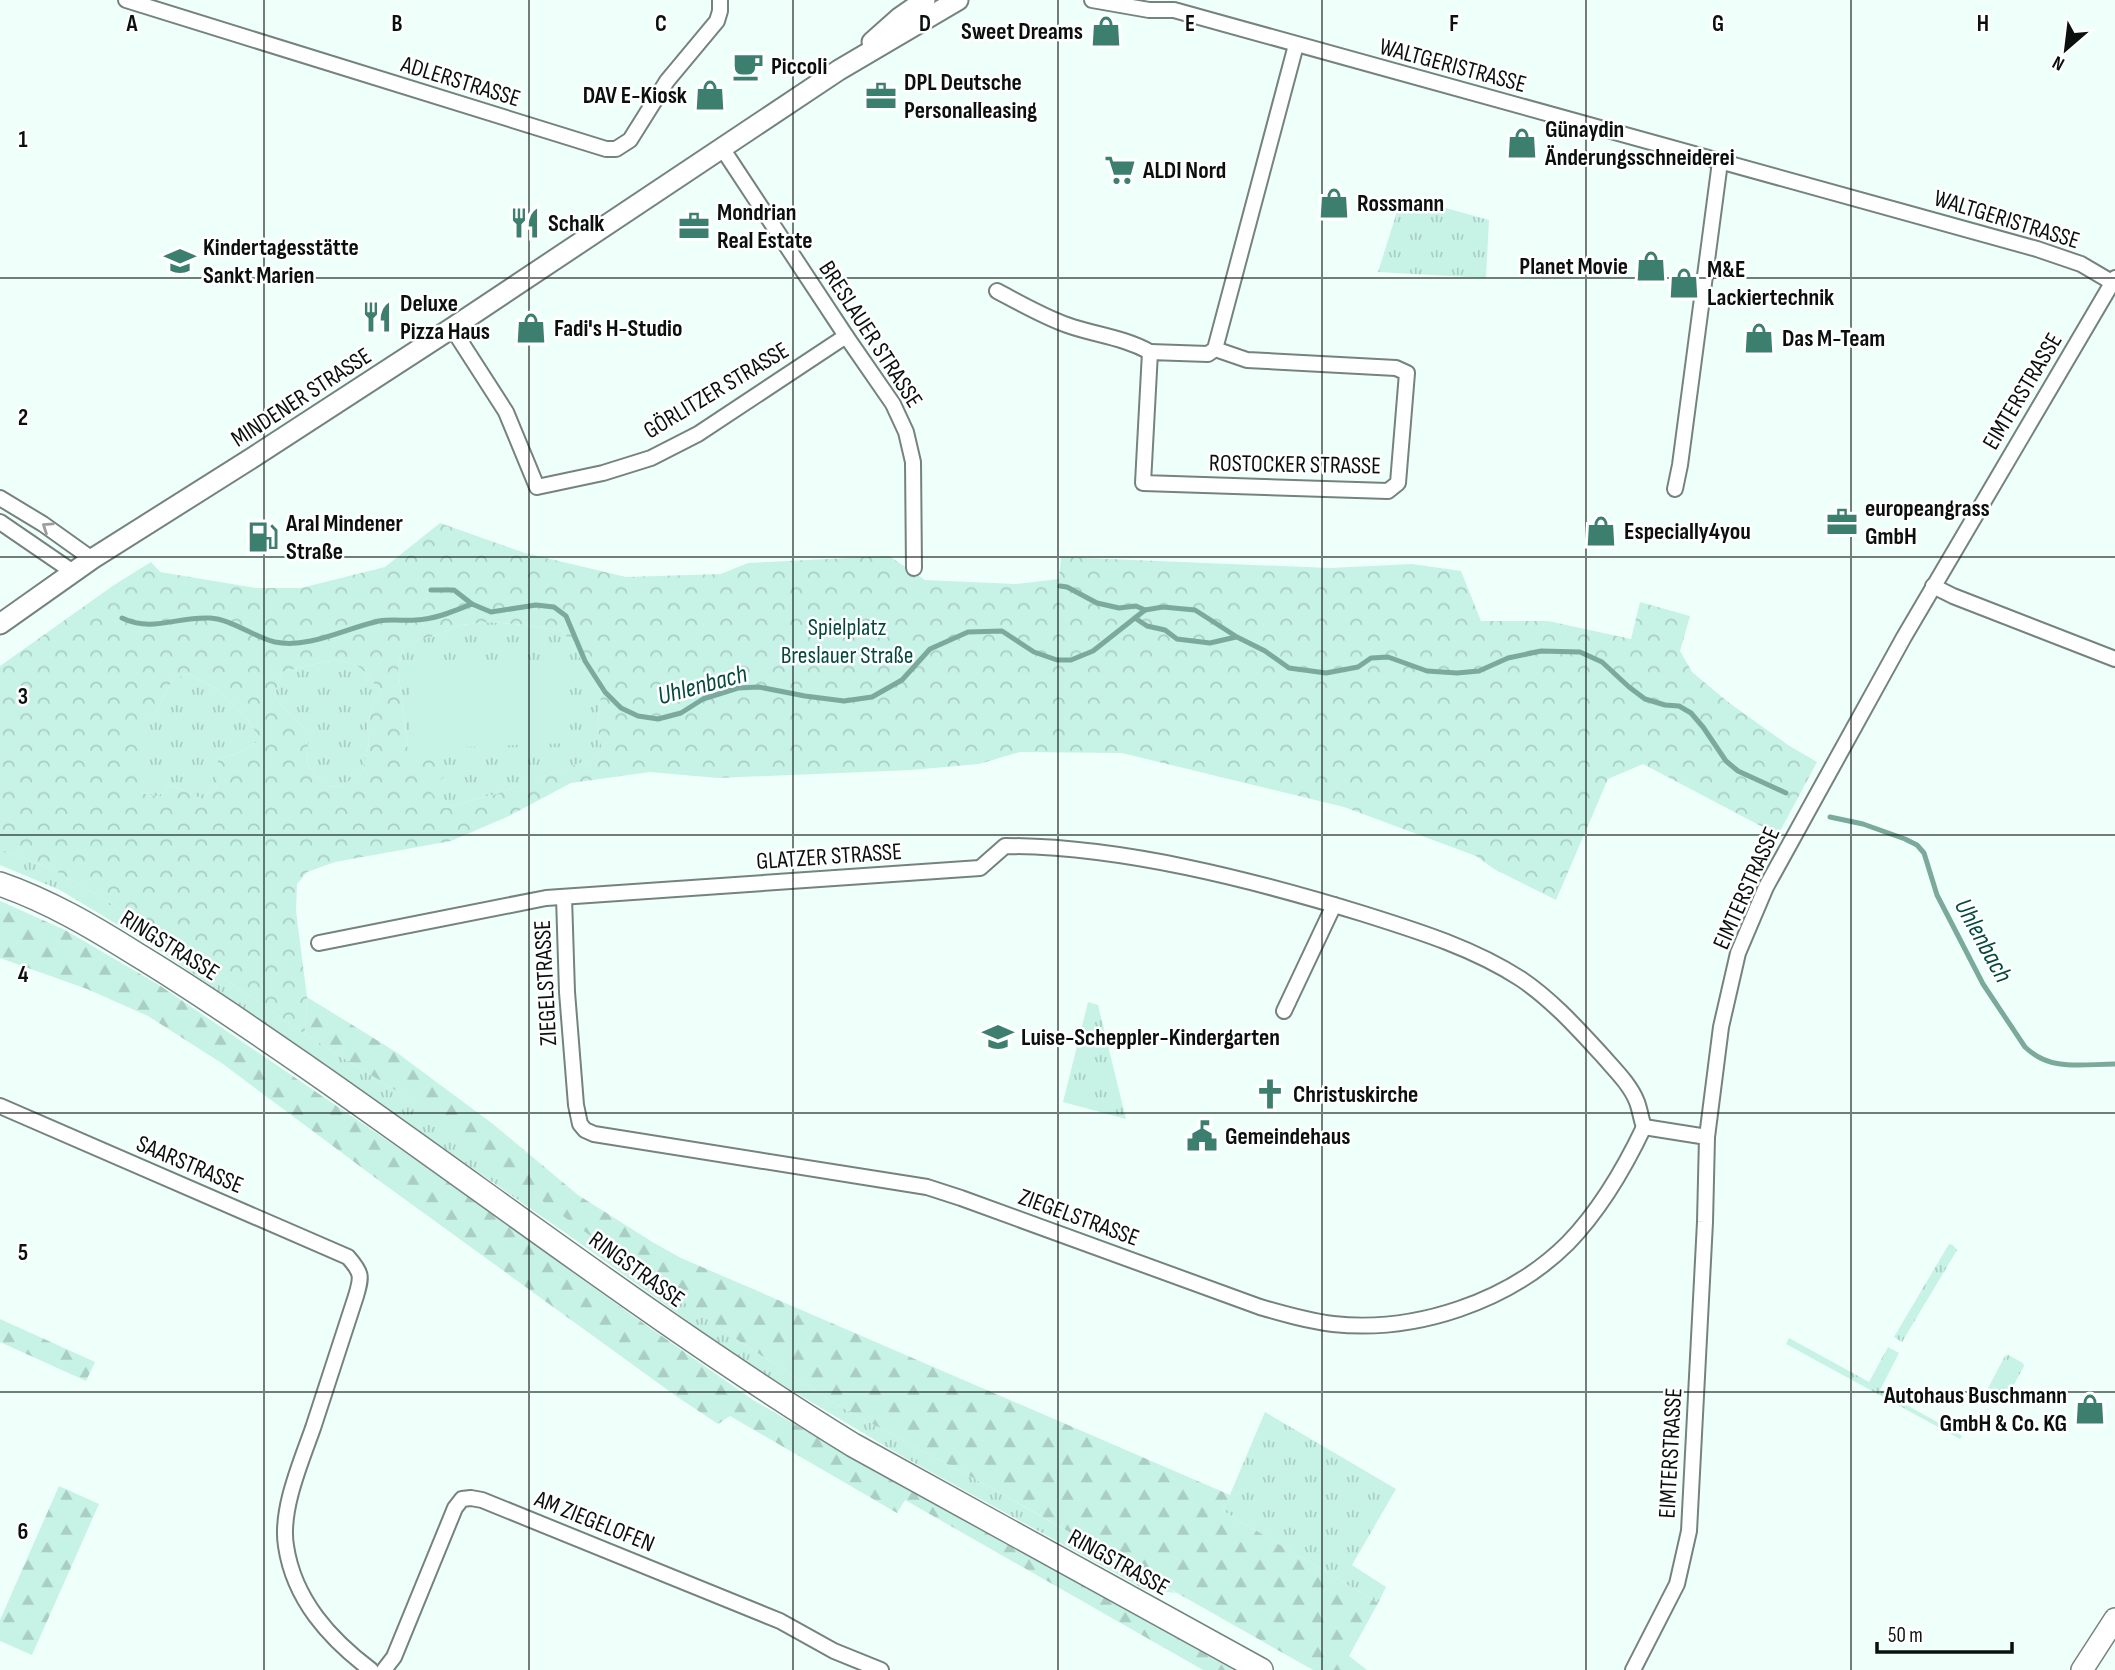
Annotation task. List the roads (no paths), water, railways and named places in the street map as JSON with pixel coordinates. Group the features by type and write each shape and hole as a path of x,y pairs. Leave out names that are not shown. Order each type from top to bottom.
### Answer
{"main road":[{"name":"RINGSTRASSE","path":"0,884 58,908 173,976 408,1137 697,1344 789,1406 1261,1670"},
{"path":"2082,1670 2115,1619"}],"street":[{"name":"ADLERSTRASSE","path":"126,0 606,149 616,149 630,140 667,81 717,21 720,5"},
{"name":"MINDENER STRASSE","path":"839,70 899,18 925,0"},
{"name":"MINDENER STRASSE","path":"0,624 92,559 452,328 839,70 958,0"},
{"name":"WALTGERISTRASSE","path":"1092,0 1149,10 1174,10 2037,249 2081,264 2114,281"},
{"name":"WALTGERISTRASSE","path":"1159,0 1174,10"},
{"path":"1215,349 1296,45"},
{"name":"BRESLAUER STRASSE","path":"722,148 893,404 906,432 913,462 914,568"},
{"path":"1675,489 1720,162"},
{"name":"EIMTERSTRASSE","path":"1633,1670 1677,1584 1689,1531 1707,1137 1721,1027 1738,953 1766,887 1799,825 1933,586 2114,281"},
{"name":"ROSTOCKER STRASSE","path":"997,291 1068,325 1133,342 1150,352 1208,354 1215,349 1247,360 1396,368 1407,373 1398,483 1388,491 1143,483 1150,352"},
{"name":"GÖRLITZER STRASSE","path":"452,328 506,412 537,487 604,474 651,458 698,434 846,336"},
{"path":"0,498 92,559"},
{"path":"0,522 73,572"},
{"path":"1933,586 2115,659"},
{"name":"GLATZER STRASSE","path":"319,943 546,898 980,867 1005,846 1094,852 1255,883 1433,936 1489,961 1550,1001 1618,1074 1637,1101 1644,1127"},
{"name":"ZIEGELSTRASSE","path":"564,897 567,992 576,1105 580,1124 585,1130 607,1136 927,1187 1260,1307 1302,1319 1357,1325 1406,1322 1433,1318 1492,1296 1518,1281 1568,1243 1617,1177 1644,1127"},
{"path":"1284,1011 1334,905"},
{"name":"SAARSTRASSE","path":"0,1106 348,1257 358,1268 361,1278 356,1296 296,1478 286,1523 286,1546 294,1576 306,1604 348,1653 371,1670"},
{"path":"1644,1127 1707,1137"},
{"name":"AM ZIEGELOFEN","path":"384,1670 394,1657 455,1508 463,1499 471,1498 482,1500 780,1621 834,1651 881,1670"}],"waterway":[{"path":"1060,586 1097,603 1119,608 1136,606 1145,610"},
{"path":"431,590 454,590 472,604"},
{"name":"Uhlenbach","path":"122,618 144,624 198,618 218,619 267,640 301,643 379,621 431,618 472,604 491,612 536,605 554,607 566,616 585,661 605,692 621,708 638,716 658,719 681,713 703,699 738,688 759,687 844,701 872,697 902,680 930,649 968,632 1002,631 1034,652 1057,660 1071,660 1093,651 1145,610 1163,607 1195,610 1289,668 1326,673 1358,667 1371,658 1388,657 1427,671 1457,673 1479,671 1508,658 1541,651 1580,652 1602,662 1645,699 1679,706 1691,713 1726,761 1738,771 1786,793"},
{"path":"1135,618 1147,626 1165,630 1177,639 1210,643 1236,637"},
{"name":"Uhlenbach","path":"1830,817 1863,824 1905,839 1917,845 1924,853 1937,895 1983,984 2025,1047 2035,1055 2056,1063 2115,1064"}],"place":[{"name":"Sweet Dreams","path":"1106,31"},
{"name":"Piccoli","path":"748,66"},
{"name":"DAV E-Kiosk","path":"710,95"},
{"name":"DPL Deutsche Personalleasing","path":"881,96"},
{"name":"Günaydin Änderungsschneiderei","path":"1522,143"},
{"name":"ALDI Nord","path":"1120,170"},
{"name":"Rossmann","path":"1334,203"},
{"name":"Schalk","path":"525,223"},
{"name":"Mondrian Real Estate","path":"694,226"},
{"name":"Kindertagesstätte Sankt Marien","path":"180,261"},
{"name":"Planet Movie","path":"1651,266"},
{"name":"M&E Lackiertechnik","path":"1684,283"},
{"name":"Deluxe Pizza Haus","path":"377,317"},
{"name":"Fadi's H-Studio","path":"531,328"},
{"name":"Das M-Team","path":"1759,338"},
{"name":"europeangrass GmbH","path":"1842,522"},
{"name":"Especially4you","path":"1601,531"},
{"name":"Aral Mindener Straße","path":"263,537"},
{"name":"Luise-Scheppler-Kindergarten","path":"998,1037"},
{"name":"Christuskirche","path":"1270,1094"},
{"name":"Gemeindehaus","path":"1202,1136"},
{"name":"Autohaus Buschmann GmbH & Co. KG","path":"2090,1409"}],"park label":[{"name":"Spielplatz Breslauer Straße","path":"847,641"}]}
